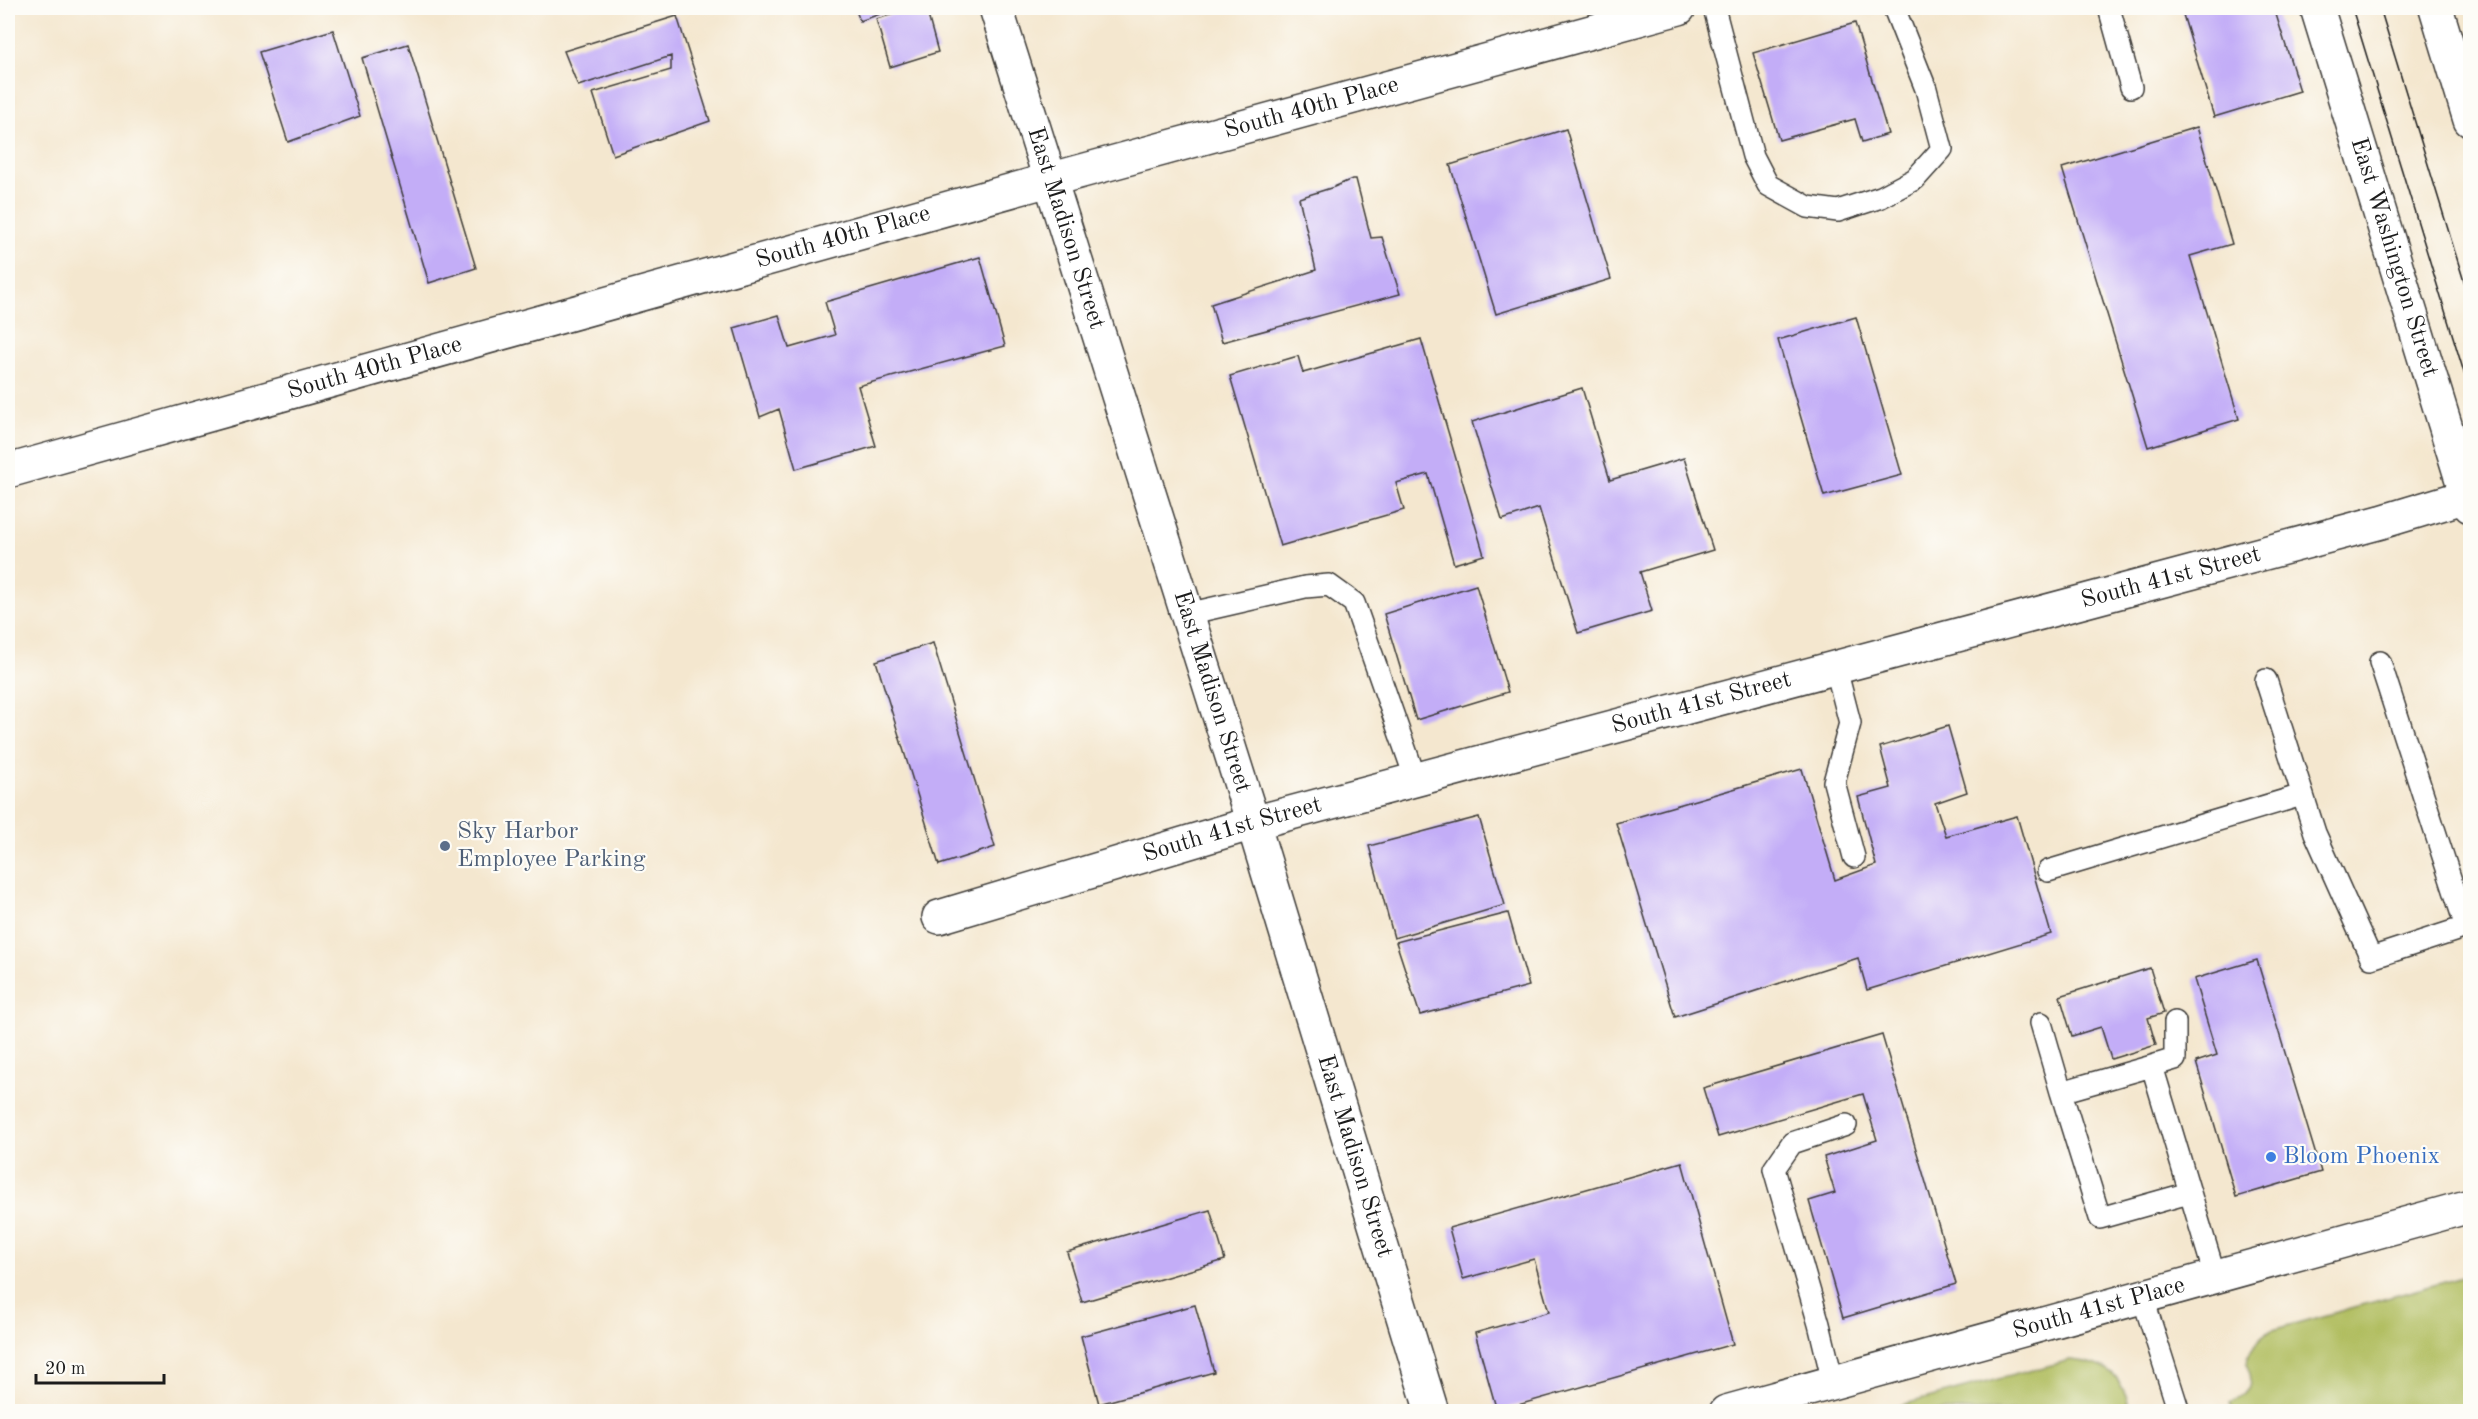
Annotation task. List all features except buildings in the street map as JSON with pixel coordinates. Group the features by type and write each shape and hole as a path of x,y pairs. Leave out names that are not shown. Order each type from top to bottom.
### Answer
{"street":[{"name":"East Madison Street","path":"996,8 1253,823 1432,1412"},
{"name":"South 40th Place","path":"8,471 1049,180 1679,8"},
{"name":"East Washington Street","path":"2317,8 2469,501"},
{"path":"2436,8 2470,120"},
{"name":"South 41st Street","path":"939,917 1253,823 2381,522 2469,501"},
{"name":"South 41st Place","path":"1735,1410 2470,1206"}],"lane":[{"path":"1714,8 1753,156 1768,184 1808,207 1838,211 1881,197 1915,179 1942,149 1926,89 1894,8"},
{"path":"2109,8 2131,87"},
{"path":"1187,614 1305,587 1329,585 1354,603 1416,780"},
{"path":"2266,680 2315,833 2371,958 2466,927 2380,662"},
{"path":"1836,669 1850,723 1834,782 1854,857"},
{"path":"2048,871 2302,795"},
{"path":"2061,1092 2175,1059 2175,1022"},
{"path":"2041,1023 2100,1218 2189,1193"},
{"path":"2152,1066 2215,1276"},
{"path":"1833,1382 1819,1324 1774,1169 1792,1143 1846,1125"},
{"path":"2142,1296 2179,1412"}],"green space":[{"path":"2470,1275 2470,1411 2233,1411 2230,1403 2239,1399 2249,1389 2251,1380 2247,1365 2252,1349 2272,1330"},
{"path":"2070,1360 2091,1363 2113,1375 2124,1390 2128,1401 2122,1411 1879,1411"}],"tram line":[{"path":"2352,8 2470,392"},
{"path":"2380,8 2470,301"}],"place":[{"name":"Sky Harbor Employee Parking","path":"445,846"},
{"name":"Bloom Phoenix","path":"2271,1157"}]}
